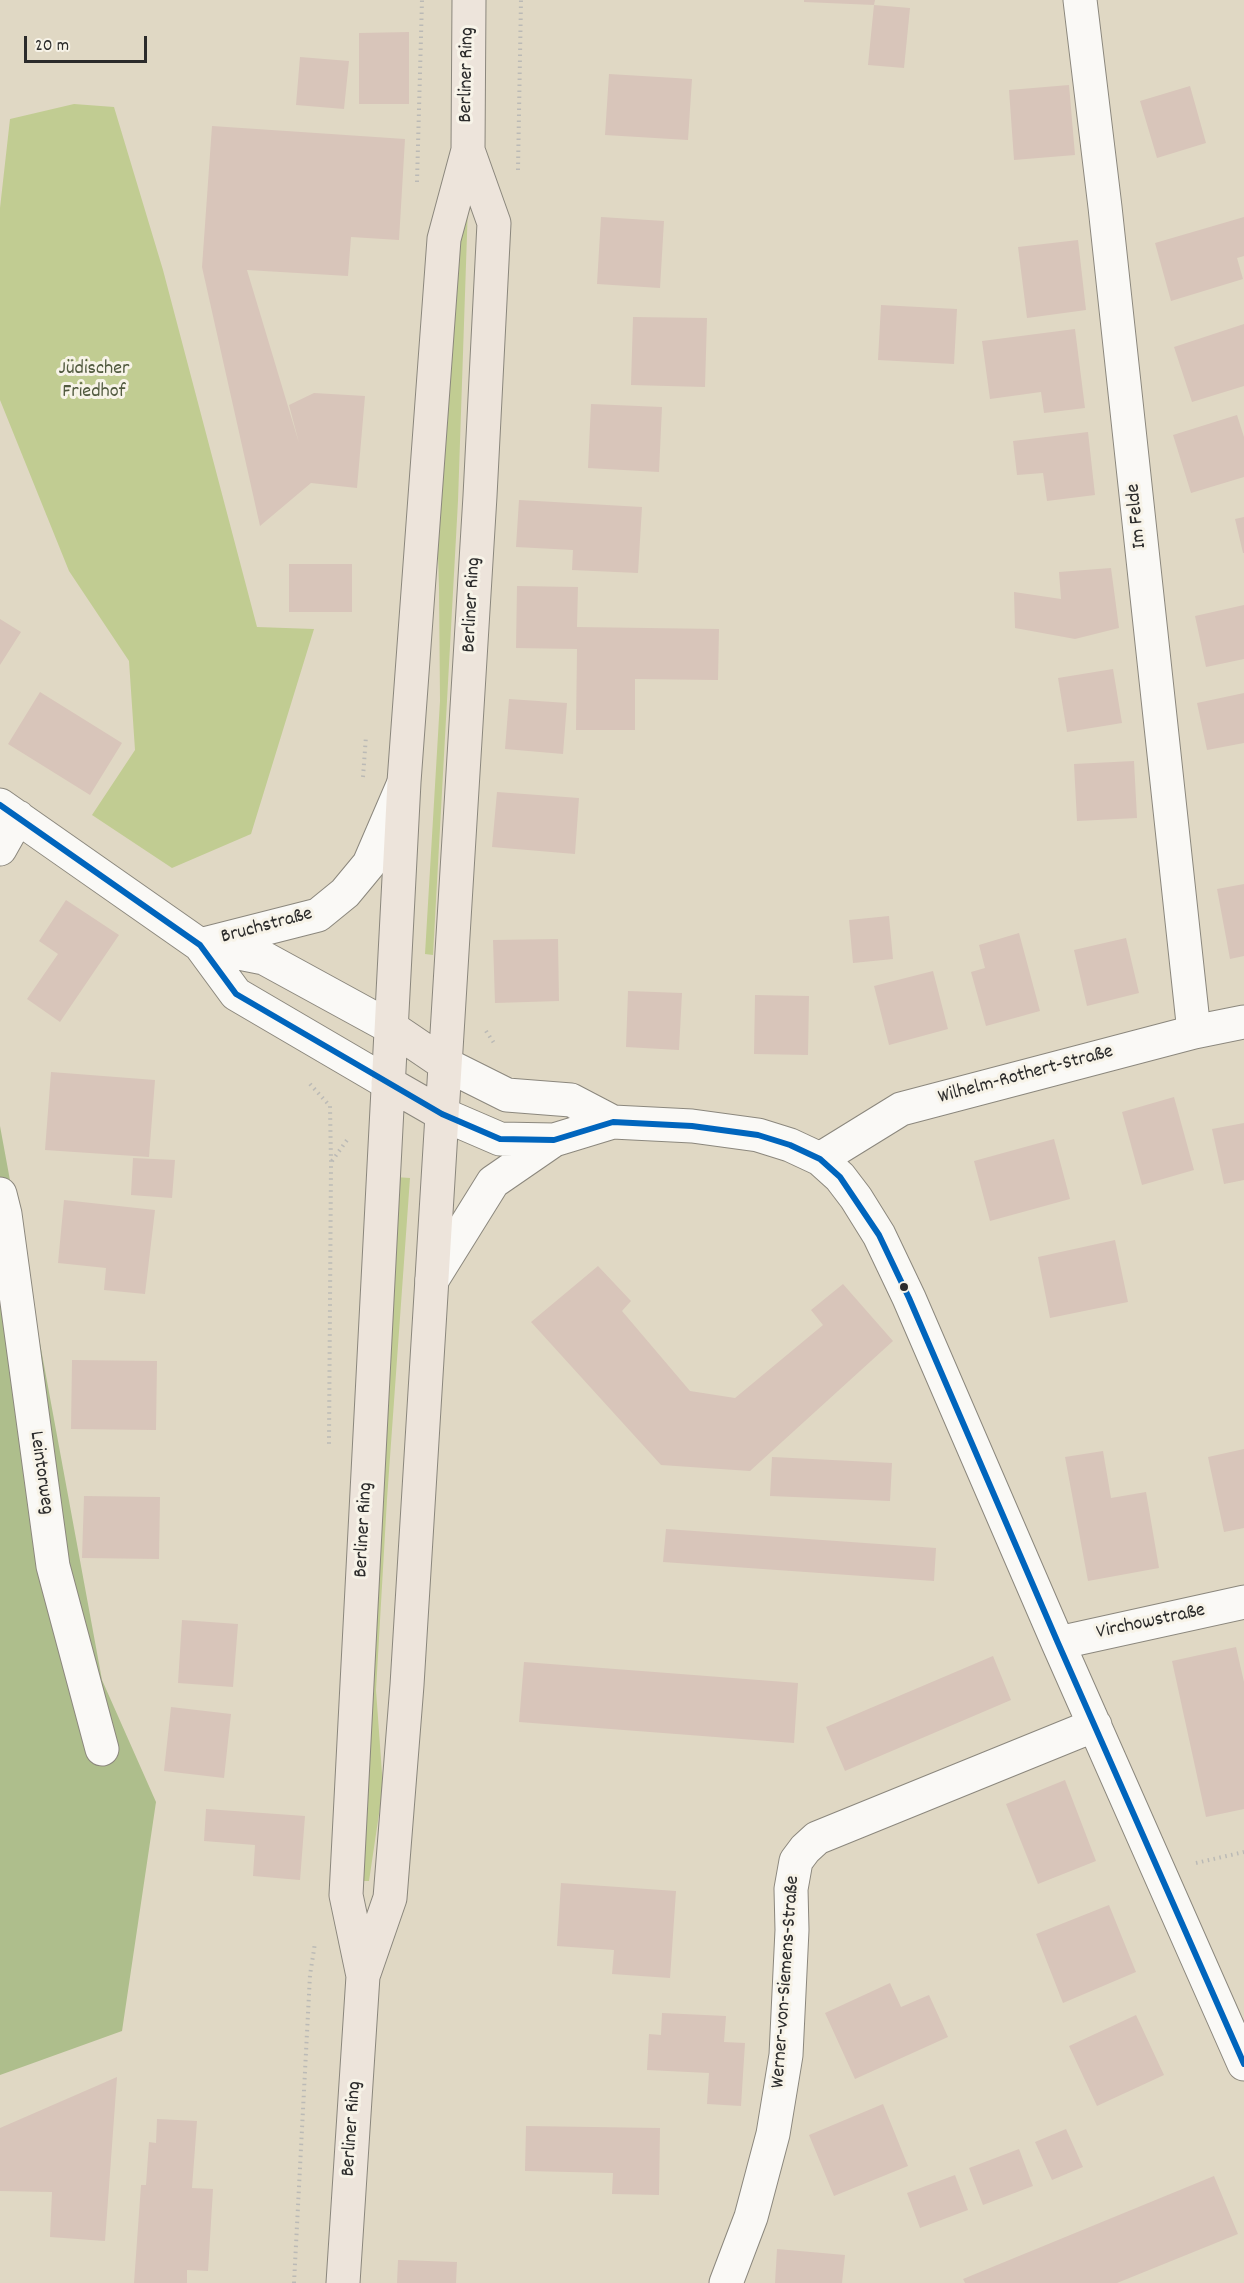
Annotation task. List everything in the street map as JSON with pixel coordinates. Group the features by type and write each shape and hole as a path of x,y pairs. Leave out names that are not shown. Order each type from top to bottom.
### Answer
{"main road":[{"name":"Berliner Ring","path":"363,1976 346,1895 404,782 444,239 468,150 469,0"},
{"name":"Berliner Ring","path":"343,2283 363,1976 390,1898 407,1685 480,496 494,224 468,150"},
{"path":"392,1028 445,1064"},
{"path":"388,1083 442,1114"}],"street":[{"name":"Im Felde","path":"1080,0 1194,1032"},
{"name":"Bruchstraße","path":"200,945 318,915 345,893 369,864 404,782"},
{"name":"Bruchstraße","path":"9,811 200,945 236,993 388,1083"},
{"path":"0,849 9,811"},
{"name":"Bruchstraße","path":"200,945 264,958 392,1028"},
{"name":"Wilhelm-Rothert-Straße","path":"820,1159 901,1109 1194,1032 1244,1022"},
{"path":"445,1064 507,1095 571,1100 613,1122"},
{"path":"442,1114 500,1140 555,1140"},
{"path":"432,1280 493,1182 555,1140 613,1122 692,1126 758,1136 790,1145 820,1159 840,1177 856,1198 884,1246 909,1298 1244,2064"},
{"name":"Leintorweg","path":"0,1194 5,1214 53,1566 102,1749"},
{"name":"Virchowstraße","path":"1058,1643 1244,1602"},
{"name":"Werner-von-Siemens-Straße","path":"726,2283 751,2217 773,2134 786,2055 792,1930 791,1889 796,1861 817,1838 1095,1725"}],"path":[{"path":"305,1080 330,1106 331,1162"},
{"path":"1160,1870 1244,1852"}],"green space":[{"name":"Jüdischer Friedhof","path":"74,104 114,107 163,270 257,627 314,629 251,834 172,868 92,815 135,750 129,661 69,571 0,400 0,208 10,119"},
{"path":"468,205 458,501 433,955 425,954 440,701 436,492 463,206"},
{"path":"0,1126 102,1680 156,1802 122,2031 0,2075"},
{"path":"395,1177 410,1178 376,1690 383,1787 369,1881 363,1881"}],"building":[{"path":"804,0 875,0 874,5 804,2"},
{"path":"874,5 910,8 904,68 868,65"},
{"path":"409,32 409,104 359,104 359,33"},
{"path":"300,57 349,61 344,109 296,105"},
{"path":"609,74 692,79 688,140 605,135"},
{"path":"1069,85 1075,155 1014,160 1009,90"},
{"path":"1190,86 1206,143 1157,158 1140,101"},
{"path":"212,126 405,139 399,240 351,237 348,276 247,270 299,443 289,405 314,393 365,396 357,488 311,483 260,526 202,267"},
{"path":"601,217 664,221 660,288 597,284"},
{"path":"1244,217 1244,256 1237,258 1243,279 1171,301 1155,243"},
{"path":"1078,240 1086,310 1027,318 1018,247"},
{"path":"881,305 957,309 954,364 878,360"},
{"path":"633,317 707,318 705,387 631,385"},
{"path":"1244,324 1244,386 1192,402 1174,347"},
{"path":"1075,329 1085,408 1044,413 1041,392 990,399 982,341"},
{"path":"591,404 662,407 659,472 588,468"},
{"path":"1237,415 1244,437 1244,477 1191,493 1173,435"},
{"path":"1088,432 1095,495 1047,501 1043,473 1017,475 1013,441"},
{"path":"519,500 642,507 638,573 572,570 573,550 516,547"},
{"path":"1244,517 1244,553 1243,553 1235,519"},
{"path":"289,564 352,564 352,612 289,612"},
{"path":"1111,568 1119,628 1075,639 1015,628 1014,592 1061,599 1059,572"},
{"path":"517,586 578,587 577,627 719,629 718,680 635,679 635,730 576,730 577,649 516,648"},
{"path":"1244,605 1244,659 1206,667 1195,616"},
{"path":"0,619 21,632 0,665"},
{"path":"1113,669 1122,723 1067,732 1058,678"},
{"path":"40,692 122,743 90,795 8,744"},
{"path":"1244,693 1244,743 1207,750 1197,703"},
{"path":"509,699 567,703 563,754 505,749"},
{"path":"1134,761 1137,818 1077,821 1074,764"},
{"path":"497,792 579,798 575,854 492,847"},
{"path":"1244,884 1244,956 1230,959 1217,889"},
{"path":"66,900 119,935 60,1022 27,999 58,954 39,941"},
{"path":"889,916 893,959 853,963 849,920"},
{"path":"1019,933 1040,1011 986,1026 971,972 985,968 979,945"},
{"path":"1126,938 1139,993 1087,1006 1074,950"},
{"path":"558,939 559,1001 495,1003 493,940"},
{"path":"933,971 948,1029 889,1045 874,986"},
{"path":"628,991 682,993 679,1050 626,1047"},
{"path":"755,995 809,996 808,1055 754,1054"},
{"path":"51,1072 155,1080 149,1157 45,1150"},
{"path":"1174,1097 1194,1170 1142,1185 1122,1112"},
{"path":"1244,1123 1244,1180 1224,1184 1212,1129"},
{"path":"1054,1139 1070,1199 990,1221 974,1161"},
{"path":"133,1158 175,1160 172,1198 131,1195"},
{"path":"64,1200 155,1210 145,1294 104,1290 106,1268 58,1263"},
{"path":"1115,1240 1128,1302 1050,1318 1038,1257"},
{"path":"598,1266 631,1301 622,1311 690,1391 735,1398 823,1325 811,1310 843,1284 893,1341 750,1471 661,1465 531,1322"},
{"path":"72,1360 157,1361 156,1430 71,1429"},
{"path":"1244,1449 1244,1528 1224,1532 1208,1457"},
{"path":"1103,1451 1111,1498 1146,1492 1159,1568 1088,1581 1065,1457"},
{"path":"772,1457 892,1463 890,1501 770,1496"},
{"path":"84,1496 160,1497 159,1559 82,1558"},
{"path":"666,1529 936,1548 934,1581 663,1562"},
{"path":"182,1620 238,1624 233,1687 178,1683"},
{"path":"1236,1647 1244,1682 1244,1809 1206,1817 1172,1661"},
{"path":"993,1656 1011,1700 845,1771 826,1727"},
{"path":"524,1662 798,1683 794,1743 519,1722"},
{"path":"171,1707 231,1714 224,1778 164,1771"},
{"path":"1065,1780 1096,1861 1038,1884 1006,1804"},
{"path":"206,1809 305,1816 300,1880 253,1876 255,1845 204,1841"},
{"path":"561,1883 676,1891 670,1978 612,1974 614,1950 557,1946"},
{"path":"1109,1905 1136,1972 1063,2003 1036,1934"},
{"path":"890,1983 901,2007 929,1995 948,2037 855,2079 825,2013"},
{"path":"662,2013 726,2016 724,2042 745,2043 741,2106 707,2104 709,2073 647,2070 649,2034 661,2035"},
{"path":"1136,2015 1164,2075 1097,2106 1069,2046"},
{"path":"117,2077 105,2241 50,2237 52,2192 0,2191 0,2128"},
{"path":"883,2104 908,2166 834,2196 809,2135"},
{"path":"157,2119 197,2121 192,2188 213,2189 208,2271 187,2270 187,2283 134,2283 141,2185 146,2185 149,2142 156,2143"},
{"path":"526,2126 660,2128 659,2195 612,2194 613,2173 525,2171"},
{"path":"1066,2129 1083,2167 1052,2180 1035,2142"},
{"path":"1019,2149 1033,2186 983,2205 969,2168"},
{"path":"955,2175 968,2210 920,2228 907,2193"},
{"path":"1214,2176 1238,2234 1117,2283 965,2283 963,2279"},
{"path":"777,2249 845,2255 842,2283 775,2283"},
{"path":"398,2260 457,2262 456,2283 397,2283"}],"transit line":[{"path":"0,805 200,945 236,994 442,1114 500,1139 554,1140 613,1122 692,1126 758,1135 790,1145 820,1159 840,1177 879,1235 909,1298 1244,2064"}]}
